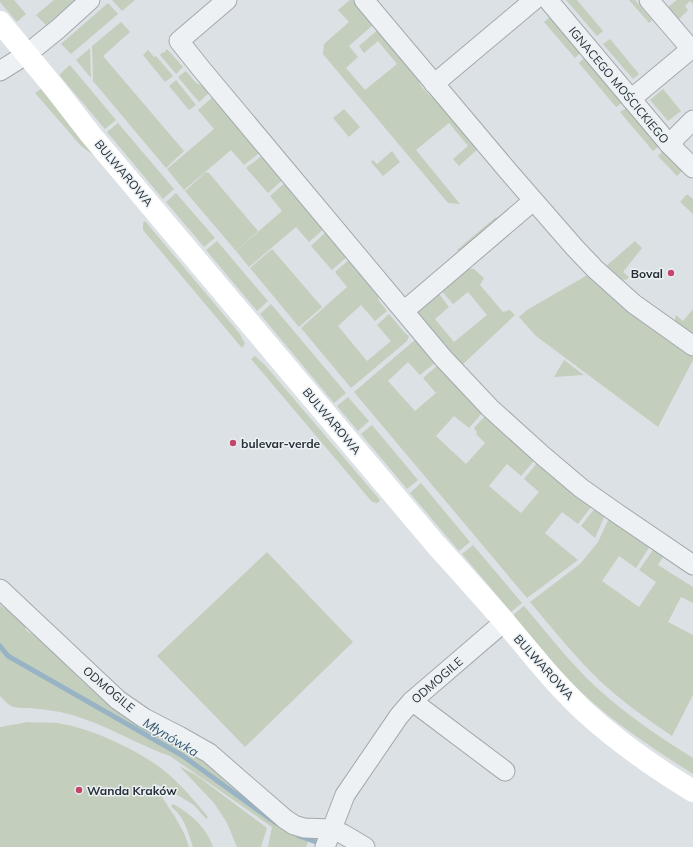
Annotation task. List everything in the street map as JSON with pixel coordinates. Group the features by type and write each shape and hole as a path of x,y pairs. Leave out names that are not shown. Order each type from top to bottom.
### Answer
{"street":[{"path":"0,71 27,54 90,0"},
{"path":"227,0 179,41 404,311 478,395 542,455 576,484 693,565"},
{"path":"364,0 533,201 575,248 595,269 651,317 693,346"},
{"path":"434,84 534,0"},
{"name":"IGNACEGO MOŚCICKIEGO","path":"548,0 669,144 693,168"},
{"path":"631,99 691,48 649,0"},
{"name":"BULWAROWA","path":"0,22 91,135 437,546 544,669 585,712 642,757 693,791"},
{"path":"669,144 693,120"},
{"path":"404,311 533,201"},
{"name":"ODMOGILE","path":"0,589 118,700 144,718 209,753 273,809 294,825 328,838 343,834 365,847"},
{"name":"ODMOGILE","path":"328,838 345,795 399,716 412,701 504,622"},
{"path":"412,701 505,771"}],"green space":[{"path":"0,0 14,0 26,14 17,22 0,2"},
{"path":"54,0 76,0 46,25 36,15"},
{"path":"112,0 135,0 122,11"},
{"path":"350,0 353,0 374,24 349,46 358,57 346,68 365,90 397,64 378,41 364,53 359,46 380,28 414,70 421,86 427,93 447,108 480,147 459,166 453,159 468,146 449,123 416,150 460,204 448,203 323,54 324,44 349,22 338,10"},
{"path":"566,0 577,0 603,31 597,36"},
{"path":"629,0 635,0 652,20 649,23"},
{"path":"677,0 693,0 693,4 690,1 685,6 688,10 679,19 668,7"},
{"path":"108,3 118,14 71,54 61,44"},
{"path":"550,17 580,53 575,58 544,22"},
{"path":"121,22 130,32 103,56 184,151 166,168 93,81 92,46"},
{"path":"610,39 639,74 633,79 603,44"},
{"path":"90,48 91,78 76,60"},
{"path":"167,49 183,67 176,74 160,55"},
{"path":"148,50 154,57 156,56 173,76 165,82 143,55"},
{"path":"584,58 622,103 616,107 579,63"},
{"path":"70,65 116,120 105,129 60,76 60,74"},
{"path":"186,71 196,83 209,88 211,91 199,102 178,77"},
{"path":"176,80 196,105 189,110 169,86"},
{"path":"41,89 103,162 81,146 35,93"},
{"path":"663,89 681,111 668,121 650,100"},
{"path":"215,95 262,151 244,165 231,150 184,190 167,169 214,129 198,110"},
{"path":"626,108 659,146 653,151 620,112"},
{"path":"344,109 360,127 349,137 333,118"},
{"path":"118,123 174,189 163,199 107,132"},
{"path":"392,151 400,162 383,176 371,162 373,160 377,164"},
{"path":"663,151 682,171 677,176 658,156"},
{"path":"264,154 285,178 268,193 246,168"},
{"path":"206,172 209,173 258,231 236,251 185,191"},
{"path":"287,181 326,227 309,242 296,227 249,267 236,251 282,211 270,196"},
{"path":"176,193 215,238 204,247 166,202"},
{"path":"686,195 693,199 693,214 680,202"},
{"path":"496,217 501,222 462,255 457,250"},
{"path":"145,221 240,334 245,344 242,348 143,230 143,223"},
{"path":"328,230 349,255 332,270 311,246"},
{"path":"217,241 268,301 257,311 206,250"},
{"path":"635,241 642,248 623,272 629,277 626,280 618,279 605,267"},
{"path":"272,249 322,307 299,327 250,268"},
{"path":"352,257 377,288 379,301 387,311 375,321 361,305 338,326 367,361 391,341 377,325 389,314 409,336 407,341 351,388 301,328 347,287 335,272"},
{"path":"466,268 474,269 484,278 480,285 503,312 510,310 515,315 460,367 418,314 418,310 437,291 449,307 435,319 454,342 487,315 468,292 453,304 440,289"},
{"path":"591,273 693,355 693,360 658,427 536,336 519,317 527,310"},
{"path":"271,304 346,393 334,403 260,314"},
{"path":"693,309 693,334 691,337 674,323 676,315 683,321"},
{"path":"416,339 436,362 420,375 408,362 388,381 415,411 436,393 423,378 438,365 484,411 469,428 454,416 436,436 466,464 485,443 476,434 477,432 474,428 485,416 534,461 521,476 507,464 489,486 521,513 539,492 524,479 537,463 563,485 592,506 578,524 562,512 545,533 578,560 527,598 354,392"},
{"path":"255,356 265,365 380,500 378,502 372,502 251,359"},
{"path":"564,360 584,375 554,377"},
{"path":"348,397 369,421 358,431 337,406"},
{"path":"372,425 418,480 407,489 361,434"},
{"path":"421,483 470,542 459,551 410,493"},
{"path":"595,508 605,515 595,538 581,526"},
{"path":"609,518 650,546 636,568 619,556 602,581 639,607 656,582 639,570 655,547 662,552 663,557 658,565 693,587 693,603 681,597 668,622 693,635 693,695 672,736 635,710 601,682 573,653 530,602 580,564 598,542"},
{"path":"473,545 522,603 511,612 462,554"},
{"path":"267,552 353,642 245,747 157,656"},
{"path":"0,605 24,622 26,630 47,645 84,683 106,700 237,781 310,837 306,847 268,847 272,827 170,756 88,720 60,712 20,708 8,704 0,696"},
{"path":"524,606 568,658 597,688 644,725 693,758 693,774 644,742 583,694 513,615"},
{"name":"Wanda Kraków","path":"28,722 58,723 99,735 138,753 168,773 208,817 206,819 194,805 169,790 153,783 184,833 189,847 0,847 0,727"},
{"path":"179,766 196,775 267,828 261,847 237,847 227,823 214,803"},
{"path":"173,804 186,812 202,827 213,847 193,847 182,819 171,807"}],"waterway":[{"name":"Młynówka","path":"0,646 8,656 183,756 276,823"},
{"name":"Młynówka","path":"299,836 322,844"}],"place":[{"name":"Boval","path":"671,273"},
{"name":"bulevar-verde","path":"233,443"},
{"name":"Wanda Kraków","path":"79,790"}]}
